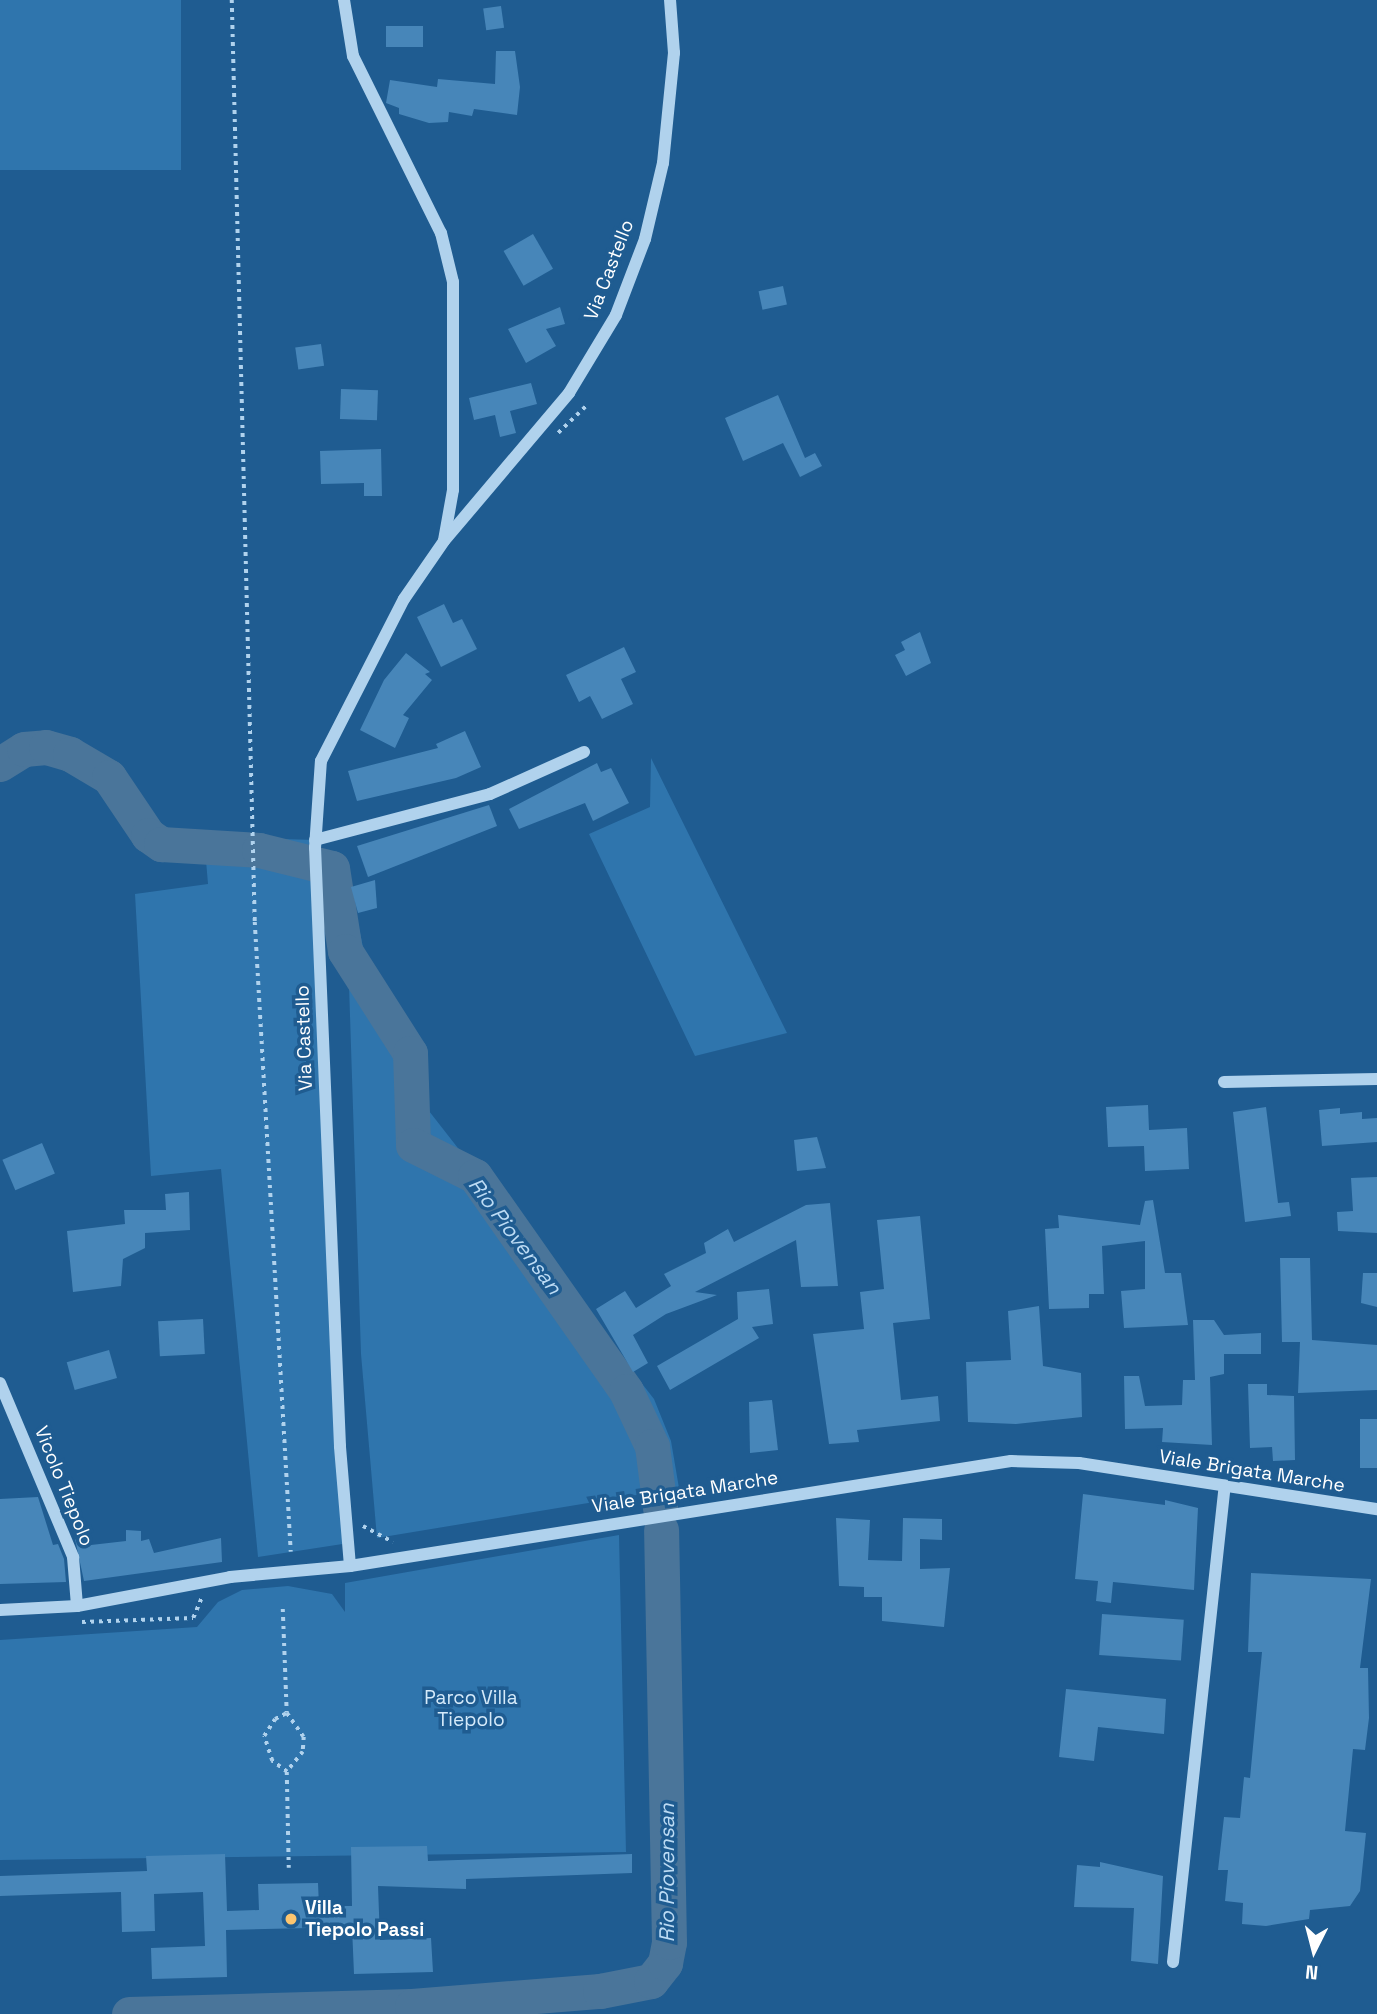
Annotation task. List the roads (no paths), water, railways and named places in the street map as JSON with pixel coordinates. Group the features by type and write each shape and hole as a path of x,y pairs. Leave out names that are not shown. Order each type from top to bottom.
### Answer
{"street":[{"name":"Via Castello","path":"344,0 353,56 441,233 453,282 453,490 444,541"},
{"name":"Via Castello","path":"350,1566 340,1446 315,844 321,761 332,732 404,599 444,541 569,393 616,315 645,239 663,163 674,53 670,0"},
{"path":"315,844 490,794 584,752"},
{"path":"1224,1082 1377,1079"},
{"name":"Vicolo Tiepolo","path":"0,1383 69,1546 78,1606"},
{"name":"Viale Brigata Marche","path":"0,1610 78,1606 230,1577 350,1566 1011,1461 1079,1463 1377,1509"},
{"path":"1173,1962 1225,1486"}],"waterway":[{"name":"Rio Piovensan","path":"0,764 24,749 46,747 70,754 109,777 148,835 161,844 259,850 332,868 345,951 410,1053 413,1145 475,1176 626,1391 652,1446 660,1508"},
{"name":"Rio Piovensan","path":"129,2014 412,2006 600,1991 651,1981 665,1963 669,1942 661,1530"}],"place":[{"name":"Villa Tiepolo Passi","path":"291,1919"}],"park label":[{"name":"Parco Villa Tiepolo","path":"471,1709"}]}
